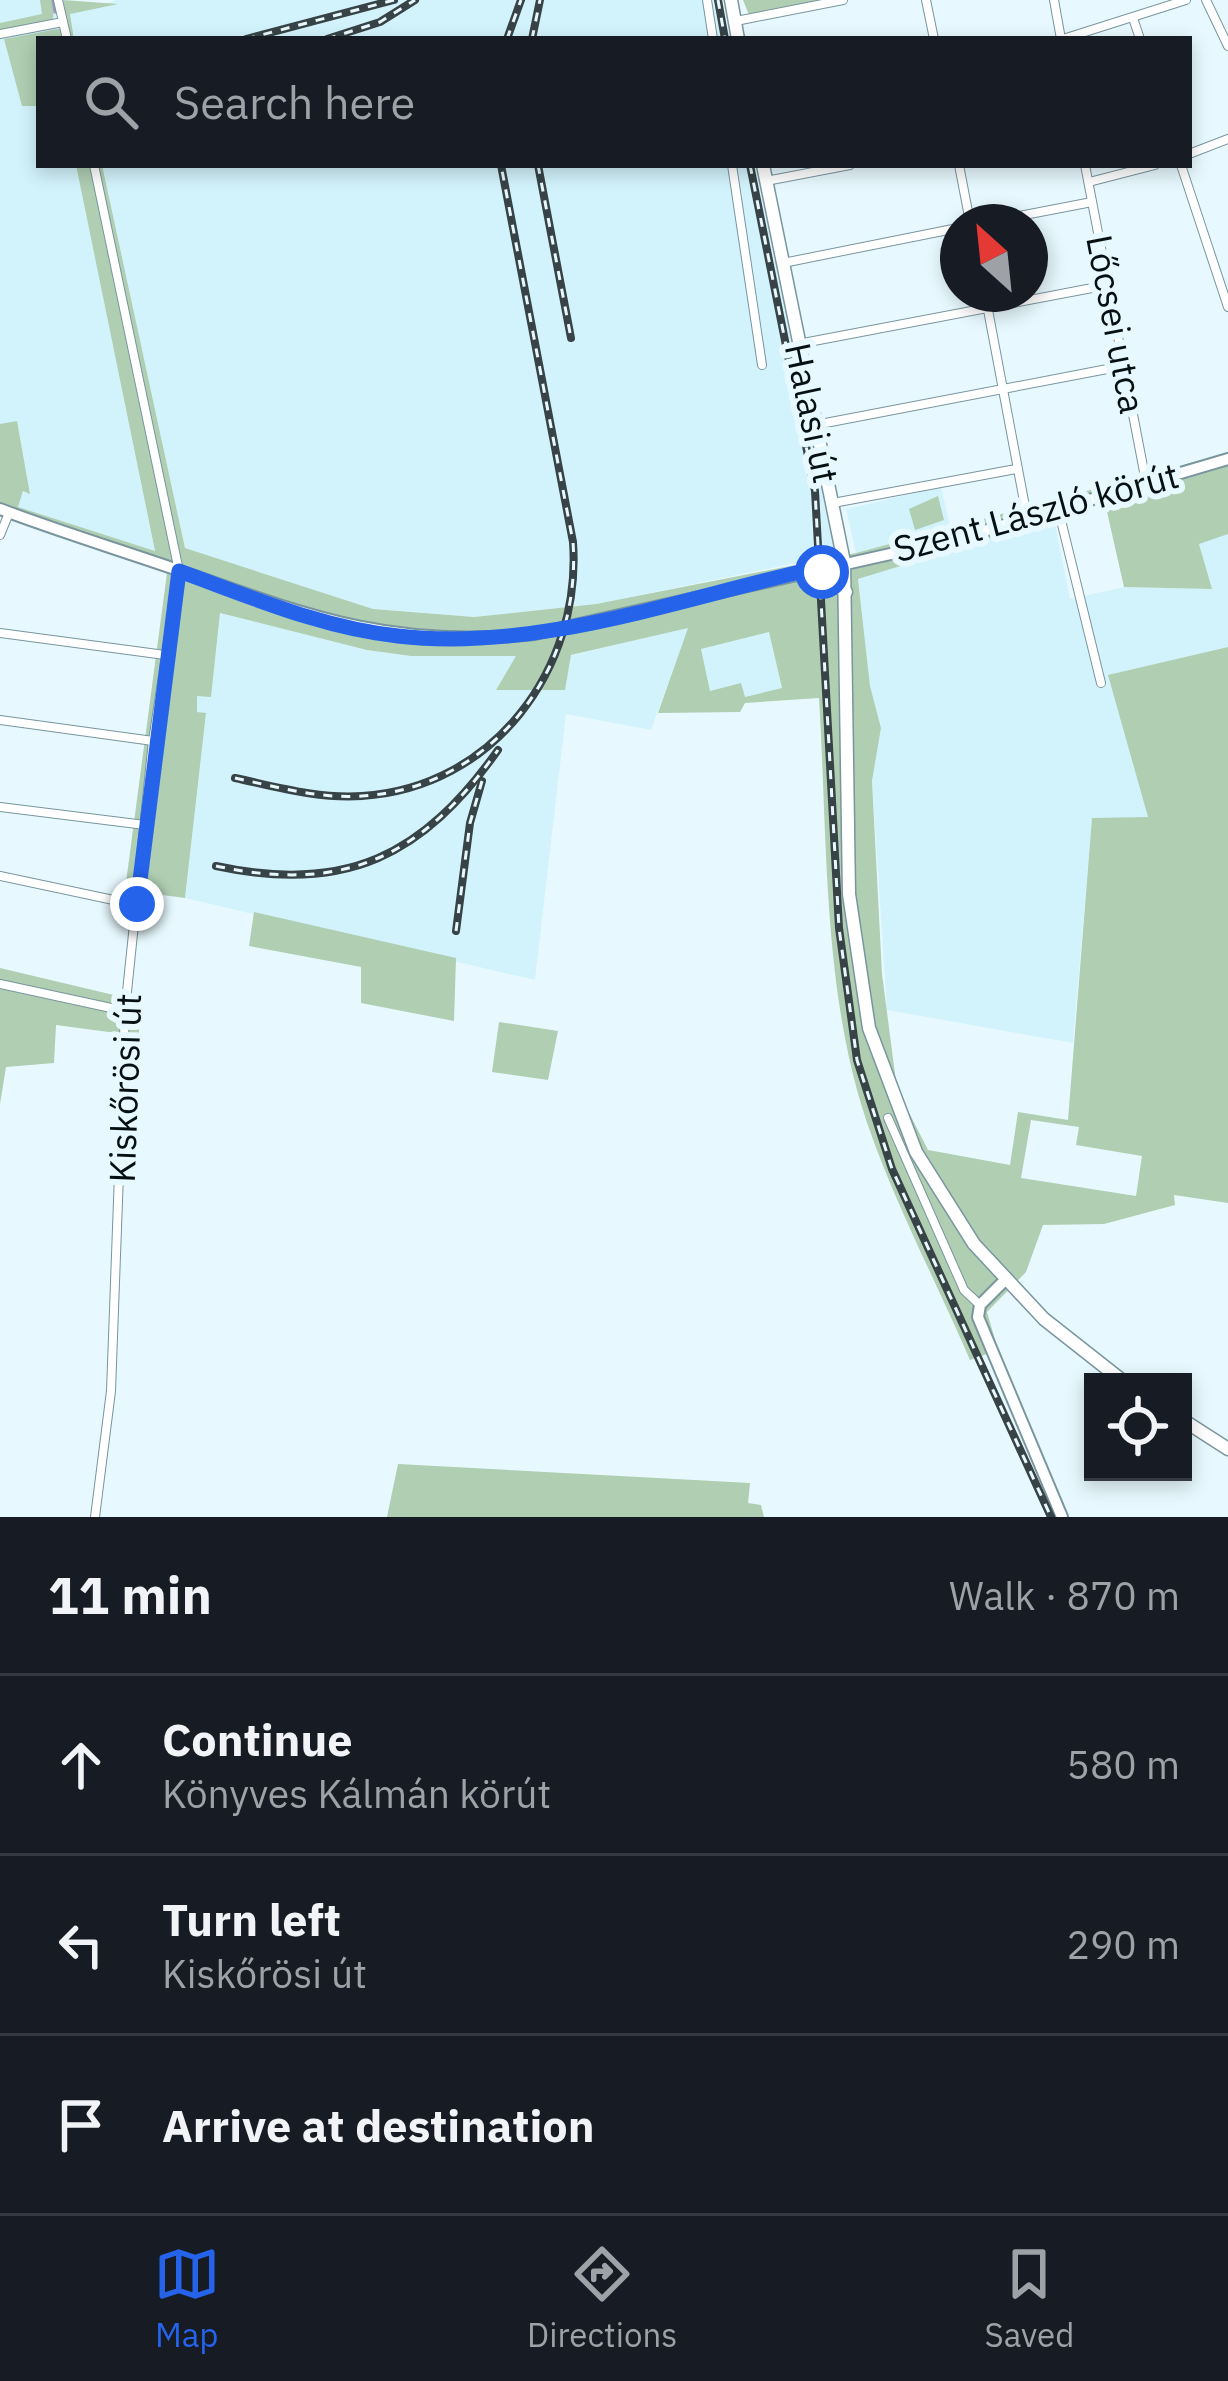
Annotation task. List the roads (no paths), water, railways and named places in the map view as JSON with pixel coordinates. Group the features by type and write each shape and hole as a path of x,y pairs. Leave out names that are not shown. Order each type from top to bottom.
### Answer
{"main road":[{"path":"731,0 738,36"},
{"name":"Halasi út","path":"764,168 844,562 848,894 866,1014 916,1152 974,1244 1044,1319 1113,1373"},
{"path":"813,569 847,593"},
{"path":"1192,1426 1228,1449"}],"street":[{"path":"58,0 66,36"},
{"path":"707,0 712,36"},
{"path":"735,21 843,0"},
{"path":"926,0 933,36"},
{"path":"1054,0 1061,36"},
{"path":"1072,36 1186,0"},
{"path":"1206,0 1228,46"},
{"path":"1133,17 1139,36"},
{"path":"0,34 63,22"},
{"path":"1192,153 1228,139"},
{"name":"Kiskőrösi út","path":"94,1517 111,1391 125,1011 153,741 179,571 95,168"},
{"path":"731,168 761,365"},
{"path":"766,181 834,168"},
{"path":"960,168 967,204"},
{"name":"Lőcsei utca","path":"1086,168 1146,482"},
{"path":"1089,182 1143,168"},
{"path":"1181,168 1228,307"},
{"path":"1048,210 1092,202"},
{"path":"782,264 940,232"},
{"path":"1048,295 1108,285"},
{"path":"798,344 957,312"},
{"path":"988,312 1027,518"},
{"path":"814,425 1123,366"},
{"name":"Szent László körút","path":"5,511 341,626 400,637 473,639 535,634 844,562 1027,518 1228,459"},
{"path":"832,504 1016,469"},
{"path":"1058,507 1101,683"},
{"path":"0,536 5,511"},
{"path":"0,633 166,655"},
{"path":"0,720 153,741"},
{"path":"0,806 145,825"},
{"path":"0,876 137,904"},
{"path":"0,984 125,1011"},
{"path":"889,1118 964,1290 980,1305 982,1328 1062,1517"},
{"path":"980,1305 1005,1280"}],"waterway":[{"path":"53,0 55,12"}],"railway":[{"path":"257,36 394,0"},
{"path":"336,36 380,22 415,0"},
{"path":"508,36 521,0"},
{"path":"533,36 540,0"},
{"path":"718,0 724,36"},
{"path":"235,778 330,796 409,788 452,771 489,746 520,714 545,676 562,634 572,589 573,542 502,168"},
{"path":"539,168 571,338"},
{"path":"751,168 815,491 839,928 857,1060 892,1169 1051,1517"},
{"path":"216,866 304,875 343,870 378,858 441,817 498,750"},
{"path":"456,931 470,823 482,781"}]}
